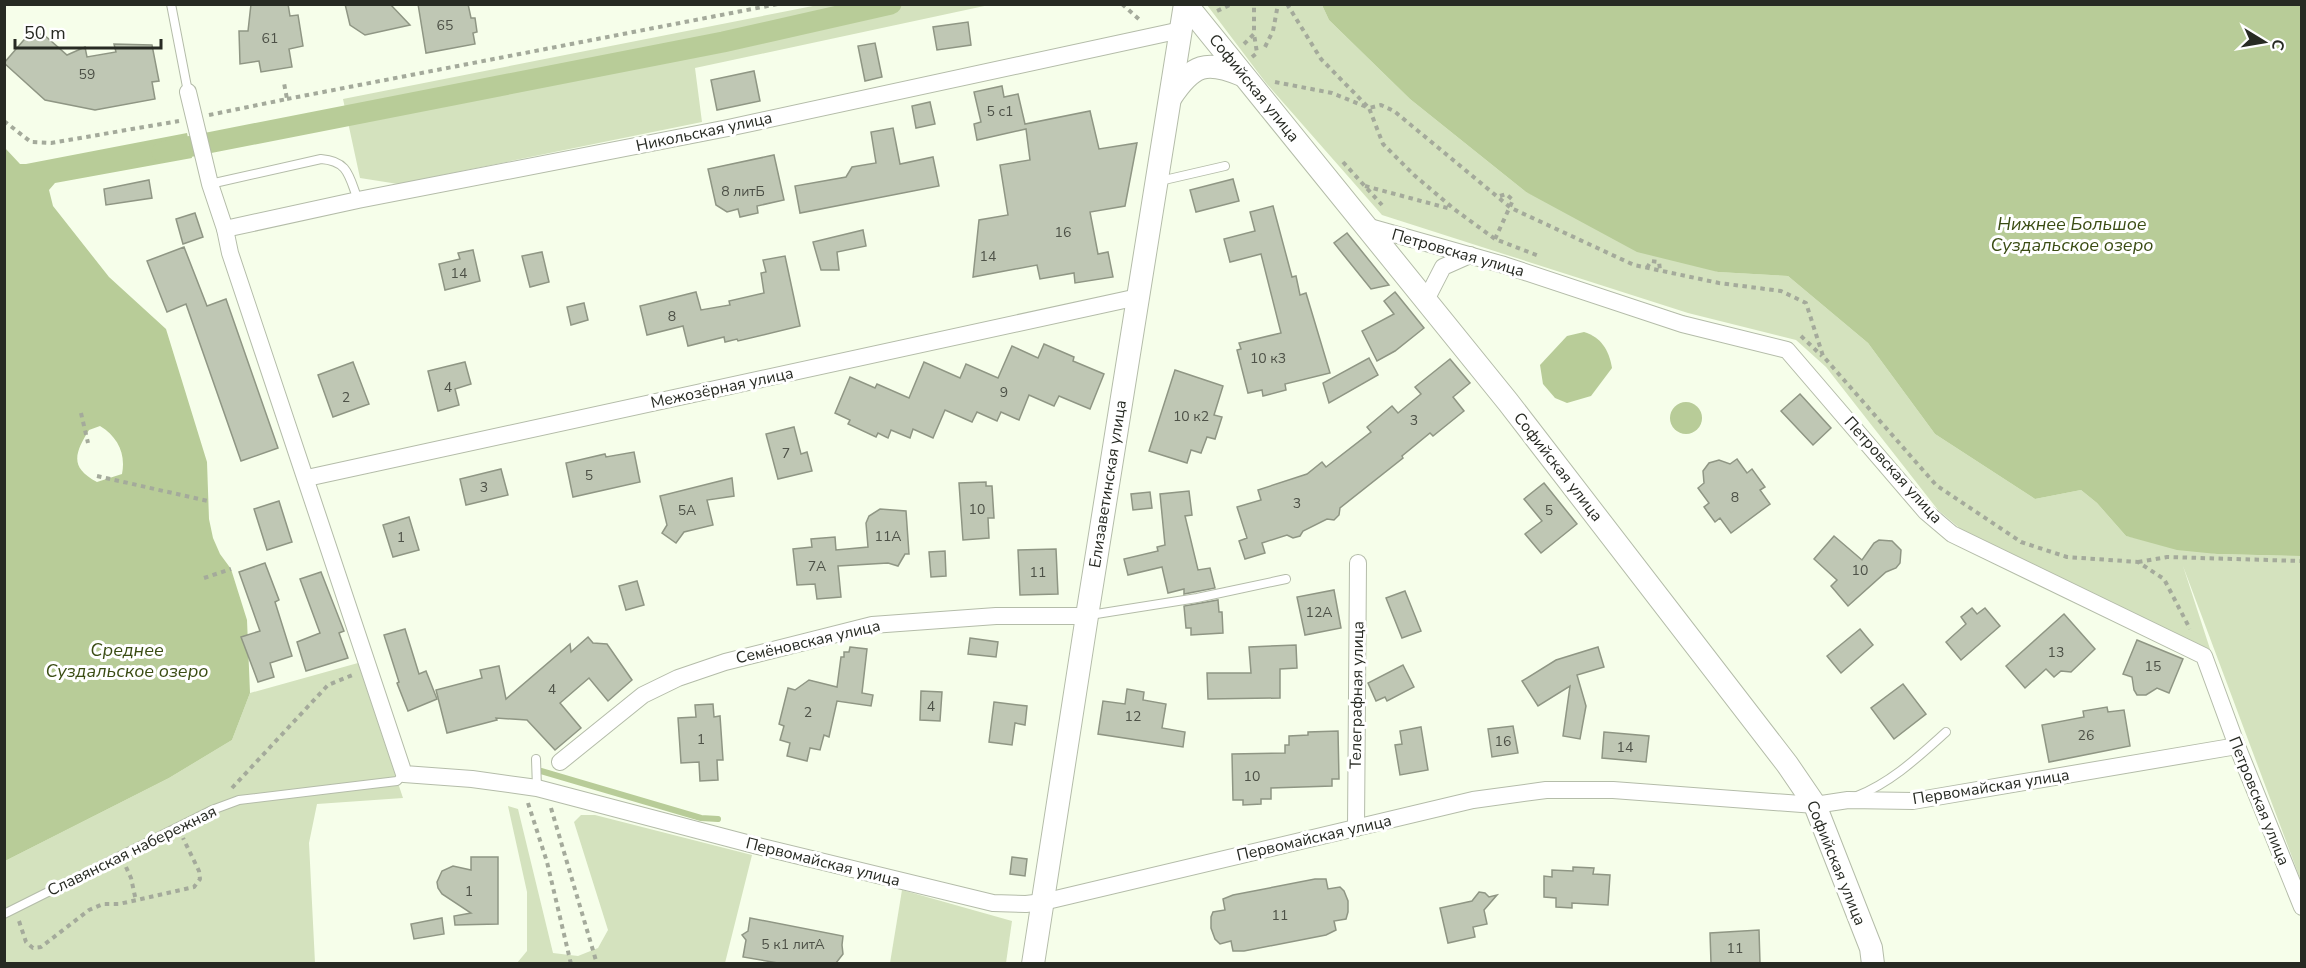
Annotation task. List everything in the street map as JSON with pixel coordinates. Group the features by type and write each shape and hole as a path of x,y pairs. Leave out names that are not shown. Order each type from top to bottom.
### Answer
{"street":[{"name":"Елизаветинская улица","path":"1033,963 1186,4"},
{"name":"Софийская улица","path":"1186,4 1251,66 1366,226 1566,477 1787,764 1815,805 1871,948 1873,963"},
{"name":"Никольская улица","path":"225,229 358,200 729,128 1181,30"},
{"path":"1170,99 1194,69 1209,65 1225,68 1251,66"},
{"path":"188,92 208,176 230,253 404,774"},
{"name":"Петровская улица","path":"1366,226 1470,255 1682,324 1787,350 1926,512 1952,534 2204,657 2301,907"},
{"path":"1426,300 1443,267 1470,255"},
{"name":"Межозёрная улица","path":"307,478 1138,297"},
{"name":"Телеграфная улица","path":"1356,828 1358,563"},
{"name":"Семёновская улица","path":"560,762 643,695 678,678 725,662 872,625 996,616 1087,616"},
{"name":"Первомайская улица","path":"404,774 472,778 535,788 758,846 993,903 1026,904 1043,902 1473,800 1546,790 1613,790 1815,805 1848,800 1913,801 2237,746"}],"lane":[{"path":"171,4 188,92"},
{"path":"208,176 321,159 335,160 345,167 358,200"},
{"path":"1157,182 1225,166"},
{"path":"1087,616 1197,598 1286,579"},
{"path":"1848,800 1876,788 1912,763 1946,732"},
{"path":"535,788 536,759"},
{"name":"Славянская набережная","path":"4,914 177,826 239,800 398,781 404,774"}],"path":[{"path":"4,121 31,142 51,143 194,118 778,4"},
{"path":"1216,11 1232,4"},
{"path":"1251,66 1257,53 1254,34 1254,4"},
{"path":"1265,47 1273,31 1278,4"},
{"path":"1251,66 1242,46 1254,34"},
{"path":"1270,81 1332,93 1369,108 1383,144 1414,175 1454,209 1496,239 1540,256"},
{"path":"284,83 287,99"},
{"path":"1365,186 1454,209"},
{"path":"1496,239 1513,200 1506,194 1497,197"},
{"path":"1647,268 1651,261 1659,262 1660,270"},
{"path":"1799,334 1823,356"},
{"path":"81,413 88,443"},
{"path":"97,476 208,501"},
{"path":"2138,562 2167,557 2301,561"},
{"path":"204,578 231,569"},
{"path":"212,810 328,685 369,667"},
{"path":"535,788 547,862 571,963"},
{"path":"535,788 597,963"},
{"path":"15,909 26,942 33,948 41,947 89,910 103,904 136,901 194,887 200,879 199,871 177,826"},
{"path":"131,878 136,901"}],"shaded area":[{"path":"818,5 989,5 695,68 702,122 398,184 360,178 343,99"},
{"path":"1207,5 1322,5 1329,20 1410,99 1526,192 1718,272 1788,276 1868,343 1935,434 2035,499 2081,490 2097,503 2126,536 2217,554 2301,556 2301,881 2183,566 2211,652 1963,531 1938,510 1826,367 1796,340 1688,313 1382,215 1266,83"},
{"path":"358,663 403,798 317,804 309,843 315,963 5,964 5,861 169,778 232,740 250,693"},
{"path":"508,806 518,809 553,953 578,956 598,948 608,930 574,822 581,815 595,815 752,855 725,963 517,963 527,951 527,892"},
{"path":"902,890 1012,921 1006,963 890,963"}],"water":[{"name":"Нижнее Большое Суздальское озеро","path":"1322,5 2301,5 2301,556 2217,554 2177,550 2126,536 2097,503 2081,490 2035,499 1935,434 1868,343 1788,276 1718,272 1637,252 1526,192 1410,99 1329,20"},
{"name":"Среднее Суздальское озеро","path":"187,133 192,158 55,183 49,190 53,206 109,277 166,329 207,462 209,519 213,538 220,554 231,569 247,620 250,693 232,740 169,778 5,861 5,148 20,164","holes":["100,426 112,435 122,453 122,474 97,482 82,471 78,465 78,453 89,430"]},
{"path":"1584,332 1600,341 1609,355 1612,368 1591,396 1567,403 1555,398 1543,384 1540,365 1567,336"},
{"path":"1686,402 1697,407 1702,418 1697,429 1686,434 1675,429 1670,418 1675,407"}],"building":[{"path":"251,4 288,4 290,16 298,15 303,46 289,49 292,67 261,72 259,61 240,64 239,31 248,31"},
{"path":"345,4 390,4 410,25 365,35 350,25"},
{"path":"418,4 468,4 471,18 475,18 477,32 473,33 475,44 426,53"},
{"path":"968,22 971,45 937,50 933,27"},
{"path":"42,33 67,55 85,47 87,57 116,52 114,44 152,45 159,81 152,82 155,99 95,110 45,100 4,63 29,34 36,39"},
{"path":"875,43 882,77 865,81 858,46"},
{"path":"754,71 760,101 717,110 711,80"},
{"path":"1002,86 1004,97 1018,94 1025,124 1090,111 1099,149 1137,143 1125,206 1090,212 1098,254 1108,252 1113,277 1075,283 1074,273 1040,279 1037,265 973,277 979,220 1008,215 1000,165 1030,160 1026,129 977,140 974,124 981,122 974,92"},
{"path":"930,102 935,124 916,128 912,106"},
{"path":"893,128 900,164 933,157 939,186 800,213 795,186 846,177 852,167 876,163 871,132"},
{"path":"774,155 784,200 757,206 758,213 740,217 738,209 727,212 716,205 708,169"},
{"path":"1233,179 1239,201 1196,212 1190,190"},
{"path":"149,180 152,198 106,205 104,189"},
{"path":"1273,206 1292,277 1296,276 1300,295 1306,293 1330,373 1285,384 1286,390 1263,396 1262,390 1248,393 1237,350 1241,349 1239,343 1281,333 1261,254 1230,262 1224,239 1255,231 1250,212"},
{"path":"195,213 203,237 183,244 176,219"},
{"path":"863,230 866,246 837,252 839,270 821,270 813,242"},
{"path":"1347,233 1389,285 1371,289 1334,243"},
{"path":"184,247 207,306 226,299 278,448 241,461 186,304 167,312 147,261"},
{"path":"473,250 480,281 445,290 439,264 460,259 458,253"},
{"path":"542,252 549,282 530,287 522,256"},
{"path":"785,256 800,326 738,341 737,339 725,342 724,337 688,346 683,326 647,335 640,306 696,292 701,310 730,305 729,301 764,293 761,273 766,272 763,260"},
{"path":"1395,292 1424,328 1395,351 1377,361 1362,331 1394,314 1384,301"},
{"path":"584,303 588,320 571,325 567,307"},
{"path":"1044,344 1074,357 1073,361 1104,374 1090,409 1059,396 1054,406 1029,395 1019,420 1001,412 997,421 977,412 972,422 945,410 933,438 913,429 910,438 891,430 888,438 878,433 876,437 848,424 850,420 835,413 850,377 875,388 877,384 909,398 924,362 960,378 966,364 998,378 1012,346 1038,358"},
{"path":"1369,358 1378,375 1329,403 1323,383"},
{"path":"1450,359 1470,383 1453,397 1464,411 1433,436 1430,433 1402,456 1403,458 1340,508 1339,515 1334,520 1327,519 1303,531 1300,536 1293,538 1287,535 1262,543 1265,553 1245,559 1239,541 1247,538 1237,507 1261,500 1258,490 1307,474 1322,462 1326,467 1371,432 1367,427 1392,406 1398,413 1421,394 1415,387"},
{"path":"353,362 369,404 333,417 318,375"},
{"path":"465,362 471,384 455,389 459,405 438,411 428,371"},
{"path":"1175,370 1223,386 1214,415 1222,417 1215,439 1207,437 1201,453 1191,450 1187,463 1149,451"},
{"path":"1800,394 1831,428 1813,445 1781,411"},
{"path":"794,427 801,454 807,452 812,471 778,479 766,434"},
{"path":"634,452 640,482 573,497 566,463 605,454 606,457"},
{"path":"1737,459 1747,473 1752,469 1765,487 1760,490 1770,504 1731,533 1720,518 1715,522 1704,507 1709,503 1698,488 1704,483 1703,471 1709,463 1719,460 1730,464"},
{"path":"501,469 508,495 466,505 460,479"},
{"path":"732,478 734,496 707,500 713,525 684,532 676,543 662,533 667,525 660,496"},
{"path":"986,482 986,486 992,486 994,518 988,518 989,538 963,540 959,483"},
{"path":"1544,483 1577,524 1541,553 1525,534 1542,521 1524,499"},
{"path":"1189,491 1192,515 1185,516 1198,570 1210,568 1215,588 1184,594 1184,589 1168,593 1162,567 1128,575 1124,559 1158,551 1157,547 1165,545 1160,494"},
{"path":"1150,492 1152,508 1133,510 1131,494"},
{"path":"279,501 292,542 267,550 254,509"},
{"path":"880,509 906,511 909,554 905,554 898,566 888,563 838,566 841,597 817,599 815,584 797,585 793,549 812,547 811,539 835,537 836,550 868,547 866,523 869,516"},
{"path":"409,517 419,550 393,557 383,525"},
{"path":"1834,536 1862,560 1874,543 1879,540 1892,541 1901,550 1900,563 1896,568 1886,572 1848,606 1831,586 1837,580 1814,559"},
{"path":"1056,549 1058,594 1020,595 1018,550"},
{"path":"945,551 946,576 931,577 929,552"},
{"path":"265,563 279,600 275,602 292,656 270,663 274,677 258,682 241,637 260,631 239,572"},
{"path":"321,572 344,631 339,633 348,658 306,671 297,642 320,633 300,579"},
{"path":"637,581 644,605 626,610 619,586"},
{"path":"1334,590 1341,628 1305,635 1297,597"},
{"path":"1405,591 1421,631 1402,638 1386,598"},
{"path":"1218,600 1219,612 1222,612 1223,633 1191,635 1191,628 1186,628 1184,606"},
{"path":"1972,608 1977,614 1985,608 2000,626 1961,660 1946,642 1966,624 1961,617"},
{"path":"2064,614 2095,649 2071,672 2061,671 2054,677 2046,669 2025,688 2006,666"},
{"path":"405,629 419,674 426,671 437,699 408,711 397,683 399,682 384,635"},
{"path":"1860,629 1873,645 1841,673 1827,656"},
{"path":"588,637 593,643 607,644 632,680 608,701 589,678 560,703 581,728 555,750 527,720 496,718 497,720 447,733 436,690 482,678 480,670 499,666 506,699 570,644 571,652"},
{"path":"970,638 998,642 996,657 968,654"},
{"path":"2137,640 2183,659 2169,693 2157,688 2146,695 2137,695 2132,677 2123,674"},
{"path":"1296,645 1297,668 1280,669 1280,698 1208,699 1207,673 1251,673 1249,647"},
{"path":"850,647 867,649 862,693 873,695 871,706 837,701 829,737 824,735 820,750 810,748 807,761 787,756 790,743 780,740 784,726 779,724 788,688 795,690 809,680 837,687 841,657 844,657 844,652 849,652"},
{"path":"1598,647 1604,667 1577,675 1586,706 1580,739 1563,736 1570,686 1538,706 1522,681 1556,660"},
{"path":"1403,665 1414,687 1387,701 1385,697 1376,701 1368,683"},
{"path":"1903,684 1926,714 1894,739 1871,708"},
{"path":"1127,689 1144,692 1143,700 1166,704 1162,728 1185,732 1183,747 1098,734 1103,701 1125,704"},
{"path":"921,691 942,692 940,721 920,720"},
{"path":"994,702 1027,706 1025,725 1015,723 1012,745 989,742"},
{"path":"713,704 714,717 720,716 723,760 717,760 718,780 700,781 699,762 681,763 678,718 696,717 695,705"},
{"path":"2107,707 2108,712 2124,710 2130,746 2049,762 2042,725 2084,717 2083,711"},
{"path":"1513,726 1518,753 1492,757 1488,729"},
{"path":"1421,727 1428,770 1400,775 1395,745 1402,744 1400,731"},
{"path":"1338,731 1339,779 1332,779 1332,786 1271,788 1271,799 1261,799 1261,804 1243,805 1243,800 1233,800 1232,754 1285,753 1285,745 1289,745 1289,736 1308,735 1308,732"},
{"path":"1604,732 1649,736 1646,762 1602,758"},
{"path":"471,857 498,857 498,924 455,925 454,916 471,913 442,894 438,888 437,882 442,871 453,866 471,870"},
{"path":"1012,857 1027,859 1025,876 1010,874"},
{"path":"1573,867 1594,868 1593,874 1610,875 1608,905 1572,903 1572,908 1556,907 1556,898 1544,897 1544,876 1552,877 1552,870 1573,871"},
{"path":"1315,879 1326,879 1328,889 1340,887 1344,891 1348,901 1348,912 1346,919 1334,921 1336,930 1326,935 1244,951 1233,951 1231,941 1220,944 1215,939 1211,928 1211,917 1213,912 1225,910 1223,899"},
{"path":"1479,892 1489,897 1497,895 1484,910 1487,924 1473,927 1475,937 1448,943 1440,908 1472,901"},
{"path":"442,918 444,934 414,939 411,924"},
{"path":"750,918 843,936 843,954 836,963 778,963 743,957 746,940 742,935 748,931"},
{"path":"1759,930 1760,963 1711,963 1710,933"}],"waterway":[{"path":"162,152 723,42 891,4"},
{"path":"541,771 701,818 718,819"}]}
